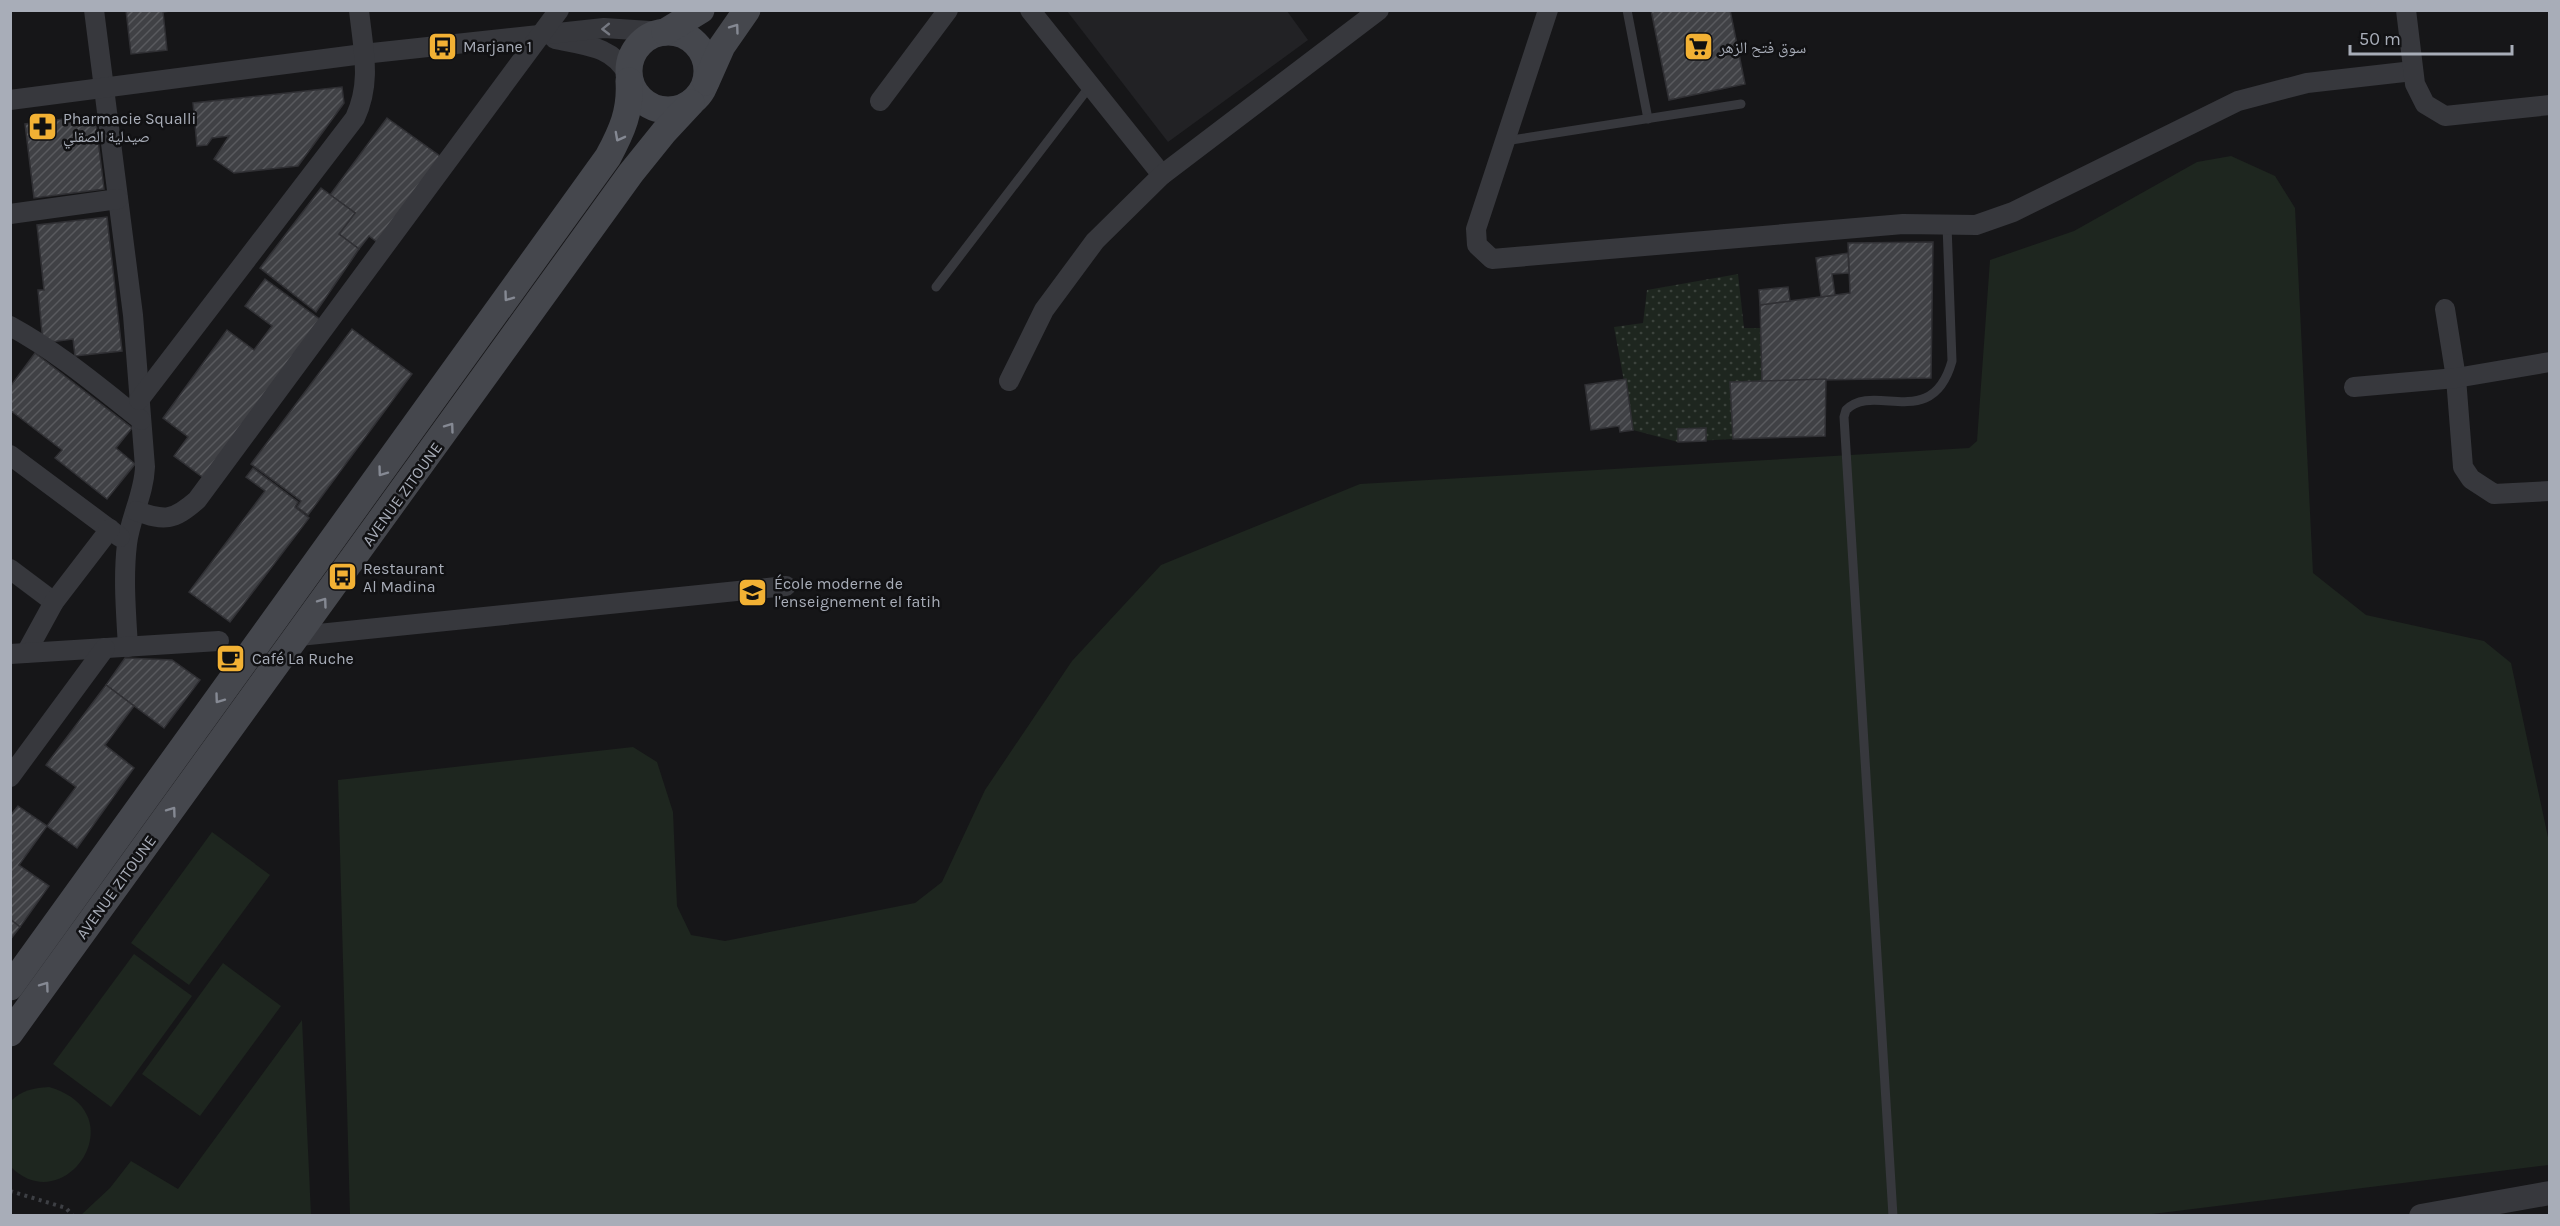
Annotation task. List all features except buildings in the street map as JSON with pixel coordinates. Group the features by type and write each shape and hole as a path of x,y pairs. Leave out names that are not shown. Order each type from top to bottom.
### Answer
{"main road":[{"path":"664,32 689,38 699,47 707,70 698,93 680,109 667,111 654,108 639,98 629,78 634,51 642,42 701,10"},
{"name":"AVENUE ZITOUNE","path":"10,1033 299,636 631,173 698,93 722,46 747,10"},
{"name":"AVENUE ZITOUNE","path":"10,987 608,157 625,125 631,101 629,78"}],"street":[{"path":"94,10 133,315 145,483 127,542 125,589 128,647"},
{"path":"139,400 355,118 363,102 366,82 359,10"},
{"path":"136,511 159,519 170,518 197,500 559,10"},
{"path":"880,101 948,10"},
{"path":"1030,10 1162,175"},
{"path":"1009,381 1044,310 1095,241 1162,175 1379,10"},
{"path":"1548,10 1476,229 1477,245 1492,259 1903,224 1976,225 1995,220 2214,111 2261,93 2307,83 2413,71"},
{"path":"2406,10 2415,84 2425,104 2445,116 2550,105"},
{"path":"10,100 363,54 604,28 664,32"},
{"path":"541,36 598,48 612,54 623,65 629,78"},
{"path":"10,214 118,199"},
{"path":"2445,309 2456,378 2463,467 2471,480 2493,494 2550,491"},
{"path":"10,326 32,338 82,373 141,420"},
{"path":"2354,387 2456,378 2550,362"},
{"path":"10,455 127,542"},
{"path":"18,654 54,602 110,529"},
{"path":"10,569 54,602"},
{"path":"299,636 786,586"},
{"path":"18,654 219,641"},
{"path":"10,777 105,648"},
{"path":"2421,1215 2550,1193"}],"lane":[{"path":"1627,10 1648,119"},
{"path":"936,287 1090,86"},
{"path":"1505,141 1741,104"},
{"path":"1893,1215 1844,417 1846,410 1858,402 1923,399 1937,391 1948,378 1952,361 1947,225"}],"path":[{"path":"10,1191 66,1208 73,1215"}],"shaded area":[{"path":"1067,11 1287,11 1308,40 1168,142"},
{"path":"2231,156 2275,176 2295,208 2313,573 2366,615 2484,641 2511,663 2549,842 2549,1165 2136,1216 350,1215 338,780 633,747 657,762 673,812 677,906 691,935 725,941 915,903 942,882 985,790 1072,661 1161,565 1360,484 1969,448 1977,441 1990,260 2074,231 2197,162"},
{"path":"1738,274 1744,328 1760,328 1762,381 1730,383 1733,439 1678,442 1633,430 1614,327 1643,323 1647,290"},
{"path":"212,832 270,875 189,985 131,943"},
{"path":"134,954 192,996 111,1107 53,1064"},
{"path":"223,963 281,1006 200,1116 142,1074"},
{"path":"302,1020 311,1215 81,1215 110,1188 131,1161 178,1189"},
{"path":"49,1087 75,1100 88,1118 90,1138 84,1157 70,1172 52,1181 32,1180 11,1167 11,1101 28,1090"}],"place":[{"name":"Marjane 1","path":"442,46"},
{"name":"سوق فتح الزهر","path":"1698,47"},
{"name":"Pharmacie Squalli صيدلية الصقلي","path":"42,127"},
{"name":"Restaurant Al Madina","path":"342,577"},
{"name":"École moderne de l'enseignement el fatih","path":"753,592"},
{"name":"Café La Ruche","path":"231,658"}]}
